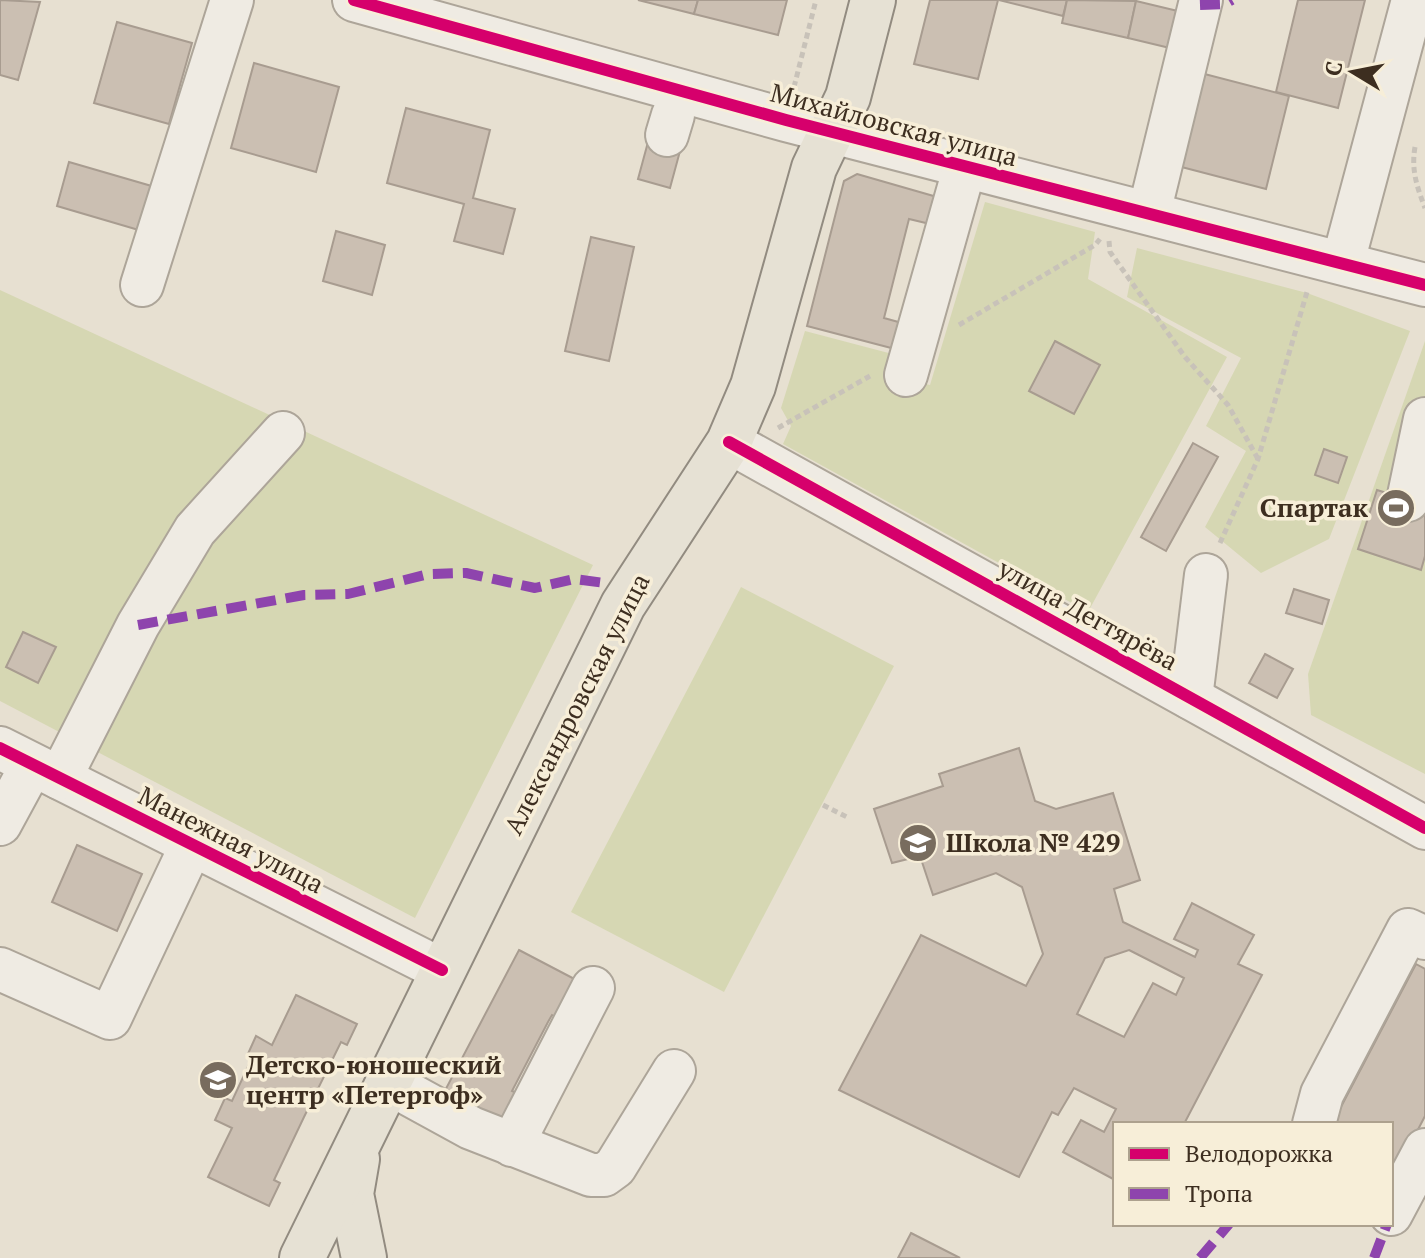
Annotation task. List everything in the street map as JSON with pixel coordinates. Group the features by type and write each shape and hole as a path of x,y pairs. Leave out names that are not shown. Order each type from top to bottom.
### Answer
{"main road":[{"name":"Александровская улица","path":"302,1258 623,605 729,442 753,386 814,168 848,97 873,0"},
{"name":"Александровская улица","path":"362,1133 351,1194 364,1258"}],"street":[{"path":"142,285 232,0"},
{"name":"Михайловская улица","path":"354,0 523,64 831,132 1149,213 1327,271 1425,285"},
{"path":"1149,213 1201,0"},
{"path":"1327,271 1413,0"},
{"path":"906,375 965,166"},
{"path":"0,824 31,764 138,625 195,530 283,433"},
{"path":"1408,500 1423,433"},
{"name":"улица Дегтярёва","path":"729,442 1425,828"},
{"path":"1191,698 1206,575"},
{"name":"Манежная улица","path":"31,764 442,970"},
{"path":"0,969 110,1018 191,846"},
{"path":"1315,1122 1322,1094 1408,930 1425,938"},
{"path":"512,1145 593,988"},
{"path":"387,1082 471,1128 591,1175 604,1175 615,1167 674,1071"},
{"path":"1393,1210 1425,1150"}],"path":[{"path":"793,92 816,0"},
{"path":"1417,138 1413,160 1415,182 1425,208"},
{"path":"1108,228 1110,252 1168,335 1228,405 1258,459"},
{"path":"1206,575 1258,459 1327,271"},
{"path":"823,805 847,817"}],"green space":[{"path":"985,202 1095,232 1088,279 1227,357 1088,612 783,444 791,426 781,408 805,331 900,356 898,377 930,385"},
{"path":"1137,248 1307,293 1410,331 1329,539 1261,573 1205,527 1246,451 1206,426 1241,358 1127,297"},
{"path":"0,290 593,565 415,918 0,701"},
{"name":"Спартак","path":"1425,341 1425,774 1311,715 1308,674"},
{"path":"741,587 894,666 724,992 571,912"}],"building":[{"path":"0,0 40,2 18,80 0,75"},
{"path":"638,0 698,0 694,14"},
{"path":"698,0 787,0 778,35 694,14"},
{"path":"930,0 998,0 978,79 914,64"},
{"path":"999,0 1067,0 1063,16"},
{"path":"1067,0 1136,1 1128,38 1062,23"},
{"path":"1298,0 1365,0 1338,108 1276,92"},
{"path":"1136,1 1182,12 1174,49 1128,38"},
{"path":"117,22 192,43 169,124 94,103"},
{"path":"254,63 339,87 316,172 231,148"},
{"path":"1193,71 1289,96 1266,189 1170,164"},
{"path":"406,108 490,130 473,198 515,209 503,254 454,241 464,204 387,183"},
{"path":"651,131 683,140 670,188 638,179"},
{"path":"69,162 155,187 142,231 57,206"},
{"path":"857,174 937,197 930,224 909,219 884,318 902,323 895,349 807,326 844,181"},
{"path":"336,231 385,245 372,295 323,281"},
{"path":"591,237 634,247 609,361 565,351"},
{"path":"1055,341 1100,365 1074,414 1029,391"},
{"path":"1193,443 1218,457 1166,551 1141,537"},
{"path":"1324,449 1347,457 1338,483 1315,475"},
{"path":"1377,490 1425,505 1425,556 1421,570 1358,549"},
{"path":"1294,589 1329,600 1322,624 1286,613"},
{"path":"23,632 56,647 38,683 6,667"},
{"path":"1265,654 1293,669 1277,698 1249,683"},
{"path":"1019,748 1035,801 1056,809 1113,793 1140,880 1114,889 1123,922 1195,957 1198,950 1174,939 1192,903 1254,935 1238,964 1262,975 1185,1122 1113,1122 1113,1179 1063,1152 1081,1120 1104,1132 1116,1109 1074,1088 1058,1115 1052,1112 1019,1177 839,1090 921,935 1026,986 1043,954 1022,887 996,873 933,895 920,856 892,863 874,809 943,786 939,774","holes":["1129,950 1184,978 1176,995 1153,983 1124,1037 1077,1014 1105,958"]},
{"path":"77,845 142,874 117,931 52,902"},
{"path":"519,950 584,984 564,1022 552,1015 512,1091 525,1097 506,1134 440,1100"},
{"path":"1416,964 1425,969 1425,1116 1395,1174 1393,1122 1333,1122"},
{"path":"296,995 357,1024 347,1045 341,1042 304,1117 274,1180 280,1183 269,1206 208,1177 232,1128 215,1120 225,1098 232,1101 252,1058 247,1056 256,1036 272,1045"},
{"path":"911,1233 960,1258 898,1258"}],"marked path":[{"path":"1200,5 1225,4 1232,0"},
{"path":"138,625 304,595 348,594 429,574 466,573 535,588 574,579 605,583"},
{"path":"1200,1258 1227,1226"},
{"path":"1374,1258 1386,1226"}],"cycle path":[{"path":"354,0 786,120 1425,285"},
{"path":"729,442 1425,828"},
{"path":"0,748 442,970"}],"place":[{"name":"Спартак","path":"1396,508"},
{"name":"Школа № 429","path":"918,843"},
{"name":"Детско-юношеский центр «Петергоф»","path":"218,1080"}]}
